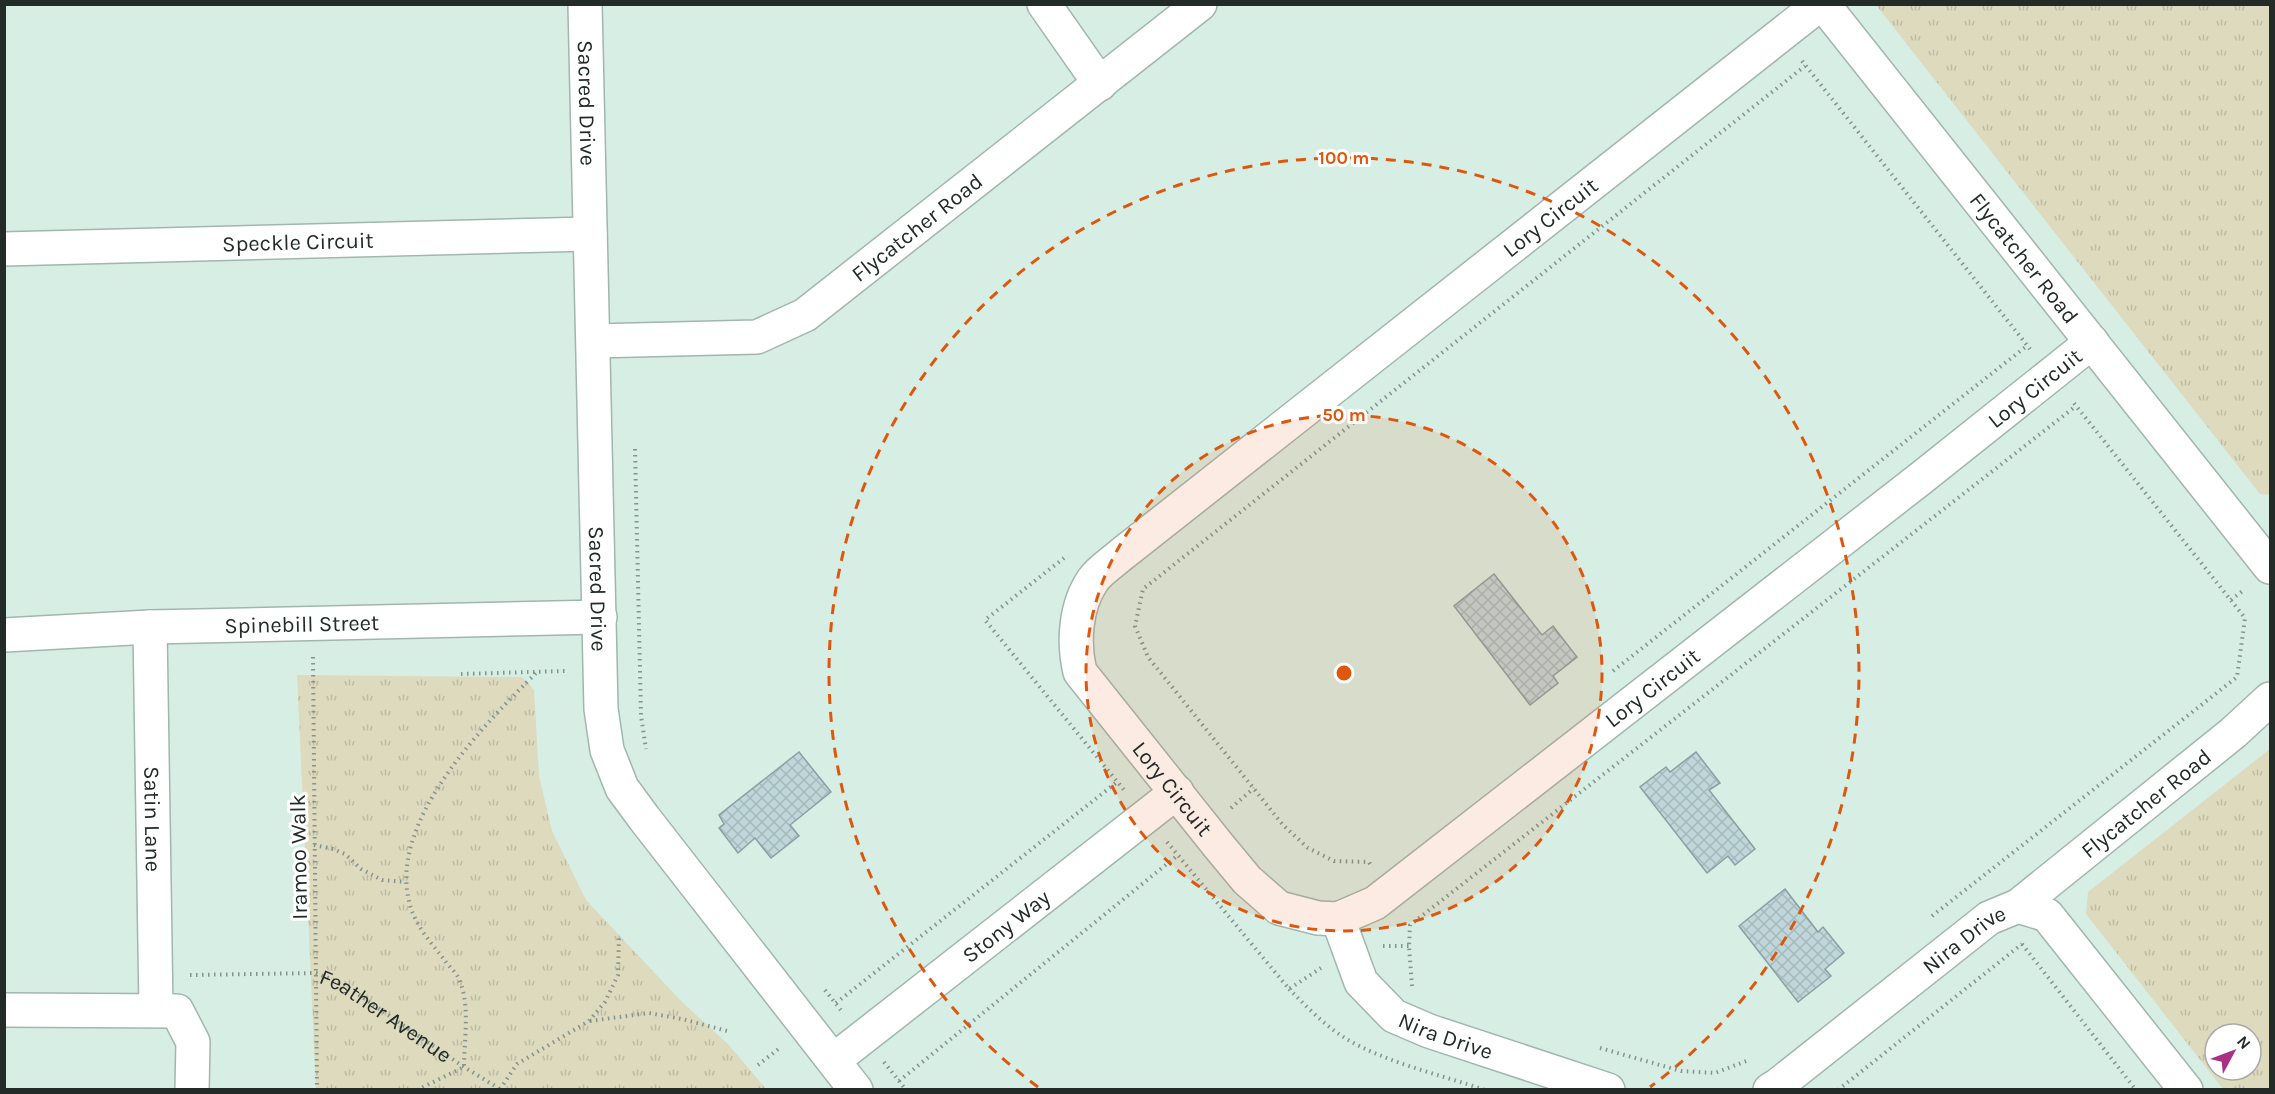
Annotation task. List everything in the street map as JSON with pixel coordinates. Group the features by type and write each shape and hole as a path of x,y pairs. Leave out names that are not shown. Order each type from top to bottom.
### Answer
{"street":[{"name":"Sacred Drive","path":"585,4 601,709 607,750 622,788 856,1089"},
{"path":"1044,4 1100,84"},
{"name":"Flycatcher Road","path":"594,340 758,337 805,315 1200,4"},
{"name":"Flycatcher Road","path":"1822,4 2271,567"},
{"name":"Lory Circuit","path":"1822,4 1129,548 1094,579 1082,603 1077,630 1075,651 1080,672 1247,880 1279,908 1318,918 1338,919 1375,903 1388,894 2092,342"},
{"name":"Speckle Circuit","path":"4,249 591,234"},
{"name":"Spinebill Street","path":"4,635 150,627 600,617"},
{"name":"Satin Lane","path":"150,627 156,1010"},
{"name":"Flycatcher Road","path":"2008,910 2233,734 2271,699"},
{"name":"Stony Way","path":"834,1060 1177,792"},
{"name":"Nira Drive","path":"1770,1089 1989,918 2008,910 2047,915 2186,1089"},
{"name":"Nira Drive","path":"1338,919 1361,982 1394,1016 1429,1031 1608,1089"},
{"path":"4,1010 177,1011 193,1042 192,1089"}],"path":[{"path":"1604,678 2028,345 1782,35"},
{"path":"1378,855 1369,862 1334,861 1308,848 1283,825 1148,657 1135,626 1143,589 1806,66"},
{"path":"1410,925 2076,406 2245,618 2237,677 1927,920"},
{"path":"635,449 639,670 641,716 647,757"},
{"path":"986,620 1146,816"},
{"name":"Iramoo Walk","path":"312,624 317,1089"},
{"path":"461,674 639,670"},
{"path":"417,1089 464,1067 465,1004 458,976 422,932 410,906 406,882 415,831 447,774 496,713 538,672"},
{"path":"758,1065 1117,782"},
{"path":"314,845 333,849 345,855 361,869 382,880 406,882"},
{"path":"899,1081 1178,855"},
{"path":"1369,862 1410,925 1412,988"},
{"path":"1974,882 2008,910 2022,944 2136,1089"},
{"path":"500,1089 518,1064 589,1021 605,1002 618,975 619,934"},
{"path":"1838,1089 2022,944"},
{"name":"Feather Avenue","path":"156,975 316,973 343,984 500,1089"},
{"path":"821,984 862,1038 906,1089"},
{"path":"589,1021 649,1013 731,1032"},
{"path":"1591,1046 1681,1071 1715,1073 1755,1056"}],"green space":[{"path":"1876,5 2270,5 2270,495 2260,494"},
{"path":"297,675 522,677 534,690 539,776 552,831 586,900 682,1002 729,1045 766,1089 316,1089"},
{"path":"2270,749 2270,1089 2223,1089 2218,1082 2263,1082 2263,1022 2203,1022 2203,1063 2086,914 2088,892"}],"building":[{"path":"1494,574 1542,635 1553,626 1577,657 1553,676 1558,683 1530,705 1454,606"},
{"path":"799,752 831,792 790,825 799,836 771,858 755,838 738,853 719,828 724,824 719,815"},
{"path":"1696,752 1720,783 1709,790 1755,849 1735,865 1728,856 1707,873 1640,787 1666,767 1670,772"},
{"path":"1785,889 1818,932 1823,927 1844,953 1825,969 1831,976 1798,1002 1739,926"}]}
